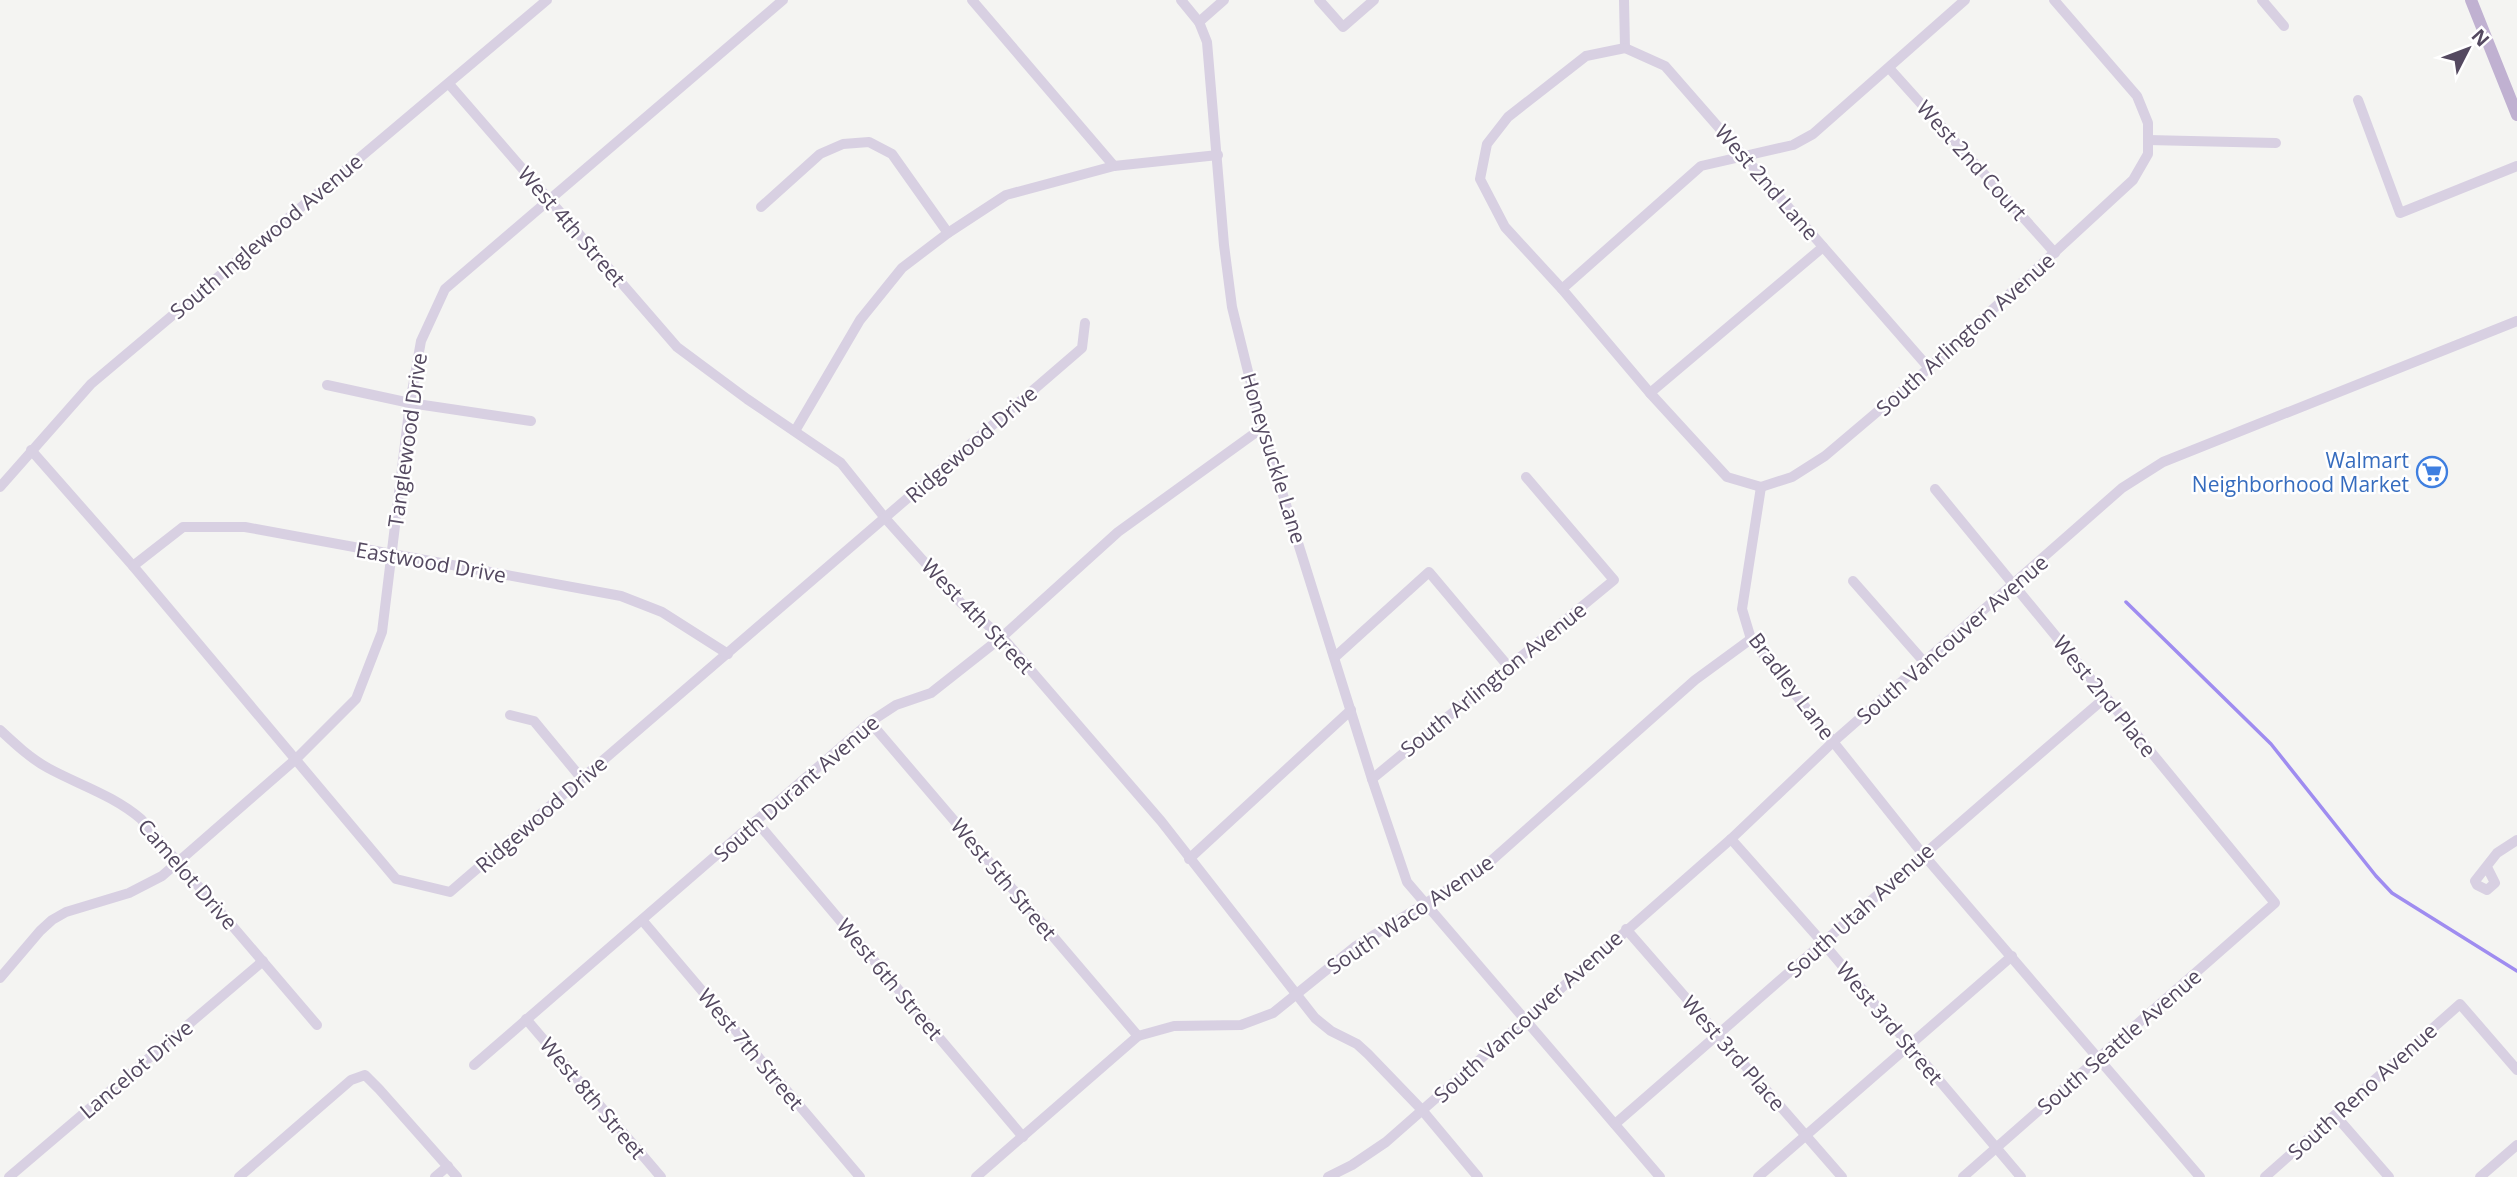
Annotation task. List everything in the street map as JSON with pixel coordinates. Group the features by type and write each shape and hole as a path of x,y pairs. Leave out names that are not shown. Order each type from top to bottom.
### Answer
{"main road":[{"path":"2471,0 2517,115"}],"street":[{"name":"South Inglewood Avenue","path":"0,487 91,384 547,0"},
{"name":"Tanglewood Drive","path":"0,978 52,920 66,912 147,886 178,862 296,759 356,699 383,632 410,403 421,341 445,289 783,0"},
{"path":"972,0 1114,166"},
{"name":"Honeysuckle Lane","path":"1181,0 1199,22 1207,42 1224,245 1232,307 1262,428 1407,882 1660,1177"},
{"path":"1199,22 1224,0"},
{"path":"1319,0 1343,27 1374,0"},
{"path":"1624,0 1625,48 1586,56 1508,117 1487,144 1480,179 1505,227 1562,289 1650,393 1727,477 1761,487"},
{"path":"1562,289 1700,166 1793,145 1813,134 1965,0"},
{"path":"2054,0 2137,96 2148,123 2148,140 2276,143"},
{"path":"2262,0 2284,26"},
{"name":"West 2nd Lane","path":"1625,48 1665,66 1929,368"},
{"name":"West 2nd Court","path":"1889,68 2055,253"},
{"name":"West 4th Street","path":"449,84 677,347 841,463 885,518 961,603 1002,637 1161,821 1315,1018 1331,1031 1357,1044 1422,1111 1478,1177"},
{"path":"2358,100 2400,214 2517,166"},
{"name":"South Arlington Avenue","path":"1761,487 1792,477 1825,456 1929,368 2133,180 2148,154 2148,140"},
{"path":"761,207 820,154 844,144 869,142 892,154 948,233"},
{"path":"795,431 860,320 902,268 948,233 1006,195 1114,166 1218,155"},
{"path":"1650,393 1823,247"},
{"name":"South Vancouver Avenue","path":"1328,1177 1386,1142 1422,1111 1731,839 1833,742 2122,488 2163,462 2517,321"},
{"name":"Ridgewood Drive","path":"31,450 133,566 396,879 450,892 1082,348 1085,323"},
{"path":"327,385 410,403 531,421"},
{"name":"South Durant Avenue","path":"474,1065 870,722 896,705 931,693 1002,637 1118,532 1262,428"},
{"name":"South Arlington Avenue","path":"1372,779 1614,580 1526,477"},
{"name":"Bradley Lane","path":"1761,487 1742,609 1751,639 1922,853 2200,1177"},
{"name":"West 2nd Place","path":"1935,489 2275,904"},
{"name":"Eastwood Drive","path":"133,566 183,527 245,527 621,596 662,612 728,654"},
{"path":"1335,657 1429,572 1507,666"},
{"path":"1853,581 1925,663"},
{"name":"South Waco Avenue","path":"976,1177 1138,1036 1174,1026 1241,1025 1273,1013 1356,946 1483,867 1695,680 1751,639"},
{"name":"South Utah Avenue","path":"1615,1124 1922,853 2106,697"},
{"path":"1189,859 1351,710"},
{"path":"510,715 534,721 582,779"},
{"name":"West 5th Street","path":"870,722 1138,1036"},
{"name":"Camelot Drive","path":"0,731 49,768 126,806 141,819 317,1025"},
{"name":"West 6th Street","path":"757,821 1023,1137"},
{"name":"West 3rd Street","path":"1731,839 1823,943 2021,1177"},
{"path":"2487,867 2497,853 2517,840"},
{"name":"South Seattle Avenue","path":"1963,1177 2275,904"},
{"name":"West 7th Street","path":"642,920 860,1177"},
{"name":"West 3rd Place","path":"1626,929 1842,1177"},
{"path":"1758,1177 2012,956"},
{"name":"Lancelot Drive","path":"9,1177 263,961"},
{"name":"South Reno Avenue","path":"2265,1177 2460,1004 2517,1070"},
{"name":"West 8th Street","path":"526,1018 661,1177"},
{"path":"239,1177 351,1080 365,1076 379,1088 457,1177"},
{"path":"2335,1115 2389,1177"},
{"path":"2480,1177 2517,1144"},
{"path":"435,1177 448,1166"}],"waterway":[{"path":"2126,602 2271,744 2392,893 2517,971"}],"place":[{"name":"Walmart Neighborhood Market","path":"2432,472"}]}
